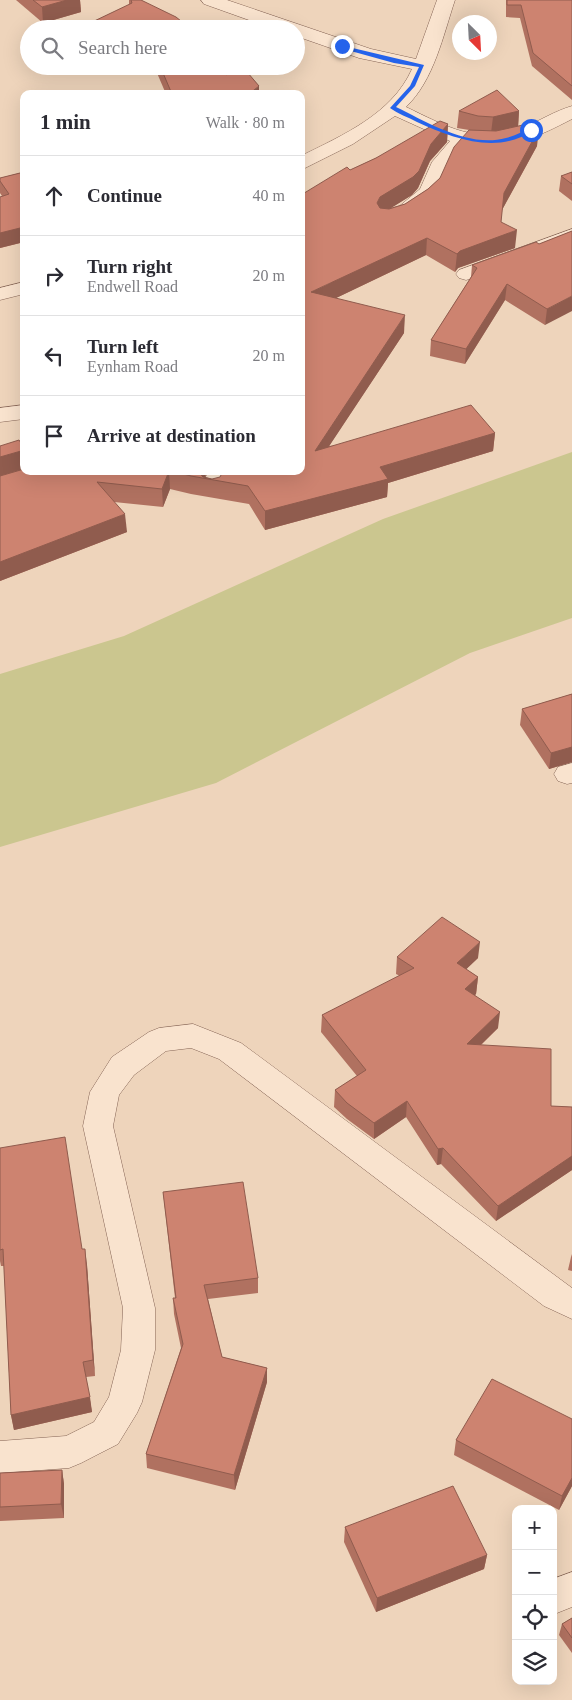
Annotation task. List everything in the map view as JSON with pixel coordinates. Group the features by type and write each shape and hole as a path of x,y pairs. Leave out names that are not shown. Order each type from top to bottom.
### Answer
{"street":[{"path":"210,0 267,20"},
{"path":"305,162 356,133 393,108 413,86 446,0"},
{"path":"305,33 366,54 422,66"},
{"path":"393,108 439,130 463,138 487,142 507,140 572,112"},
{"path":"388,220 420,200 429,191 442,162 463,138"},
{"path":"466,274 572,235"},
{"path":"0,294 20,289"},
{"path":"0,415 20,412"},
{"path":"0,1457 69,1452 106,1433 126,1402 138,1350 139,1308 98,1126 105,1092 123,1066 159,1040 193,1036 230,1051 556,1296 572,1305"}],"shaded area":[{"path":"572,452 572,618 470,653 216,783 0,847 0,674 124,636 383,519"}],"building":[{"path":"33,0 67,0 42,7"},
{"path":"131,0 141,0 180,20 96,20 132,3"},
{"path":"507,0 572,0 572,86 533,53 521,5 507,5"},
{"path":"164,75 250,75 259,86 254,90 170,90"},
{"path":"497,90 519,111 493,117 478,116 459,111"},
{"path":"440,121 448,124 431,144 419,171 413,177 380,197 377,203 380,208 389,209 405,204 428,189 440,178 454,147 469,130 496,131 532,123 539,129 504,193 501,222 517,230 460,251 457,254 427,238 311,292 405,315 315,451 471,405 495,433 380,467 388,479 265,511 248,486 187,475 201,475 212,479 221,475 305,475 305,193 347,167 350,170 376,158"},
{"path":"572,172 572,184 561,176"},
{"path":"20,173 20,228 0,233 0,197 9,194 0,178"},
{"path":"572,231 572,296 547,309 507,284 466,349 431,340 477,268 472,265 536,242 539,244"},
{"path":"19,440 20,451 0,457 0,446"},
{"path":"20,470 20,475 167,475 162,489 97,482 125,514 0,562 0,476"},
{"path":"572,694 572,747 551,753 522,709"},
{"path":"442,917 480,942 457,963 478,977 465,989 500,1012 467,1044 551,1049 551,1106 572,1107 572,1156 498,1206 443,1148 438,1149 407,1101 374,1123 347,1103 335,1090 366,1070 322,1015 414,968 397,957"},
{"path":"65,1137 82,1249 85,1249 93,1360 83,1362 90,1397 11,1415 3,1249 0,1250 0,1148"},
{"path":"243,1182 258,1278 204,1285 222,1357 267,1368 234,1475 146,1454 183,1344 173,1298 176,1298 163,1192"},
{"path":"492,1379 572,1419 572,1478 562,1496 456,1440"},
{"path":"62,1470 61,1504 0,1507 0,1473"},
{"path":"453,1486 487,1555 377,1598 345,1527"},
{"path":"572,1618 572,1638 562,1624"}],"route":[{"path":"342,46 394,61 422,66 413,86 393,108 439,130 476,141 497,142 531,130"}]}
